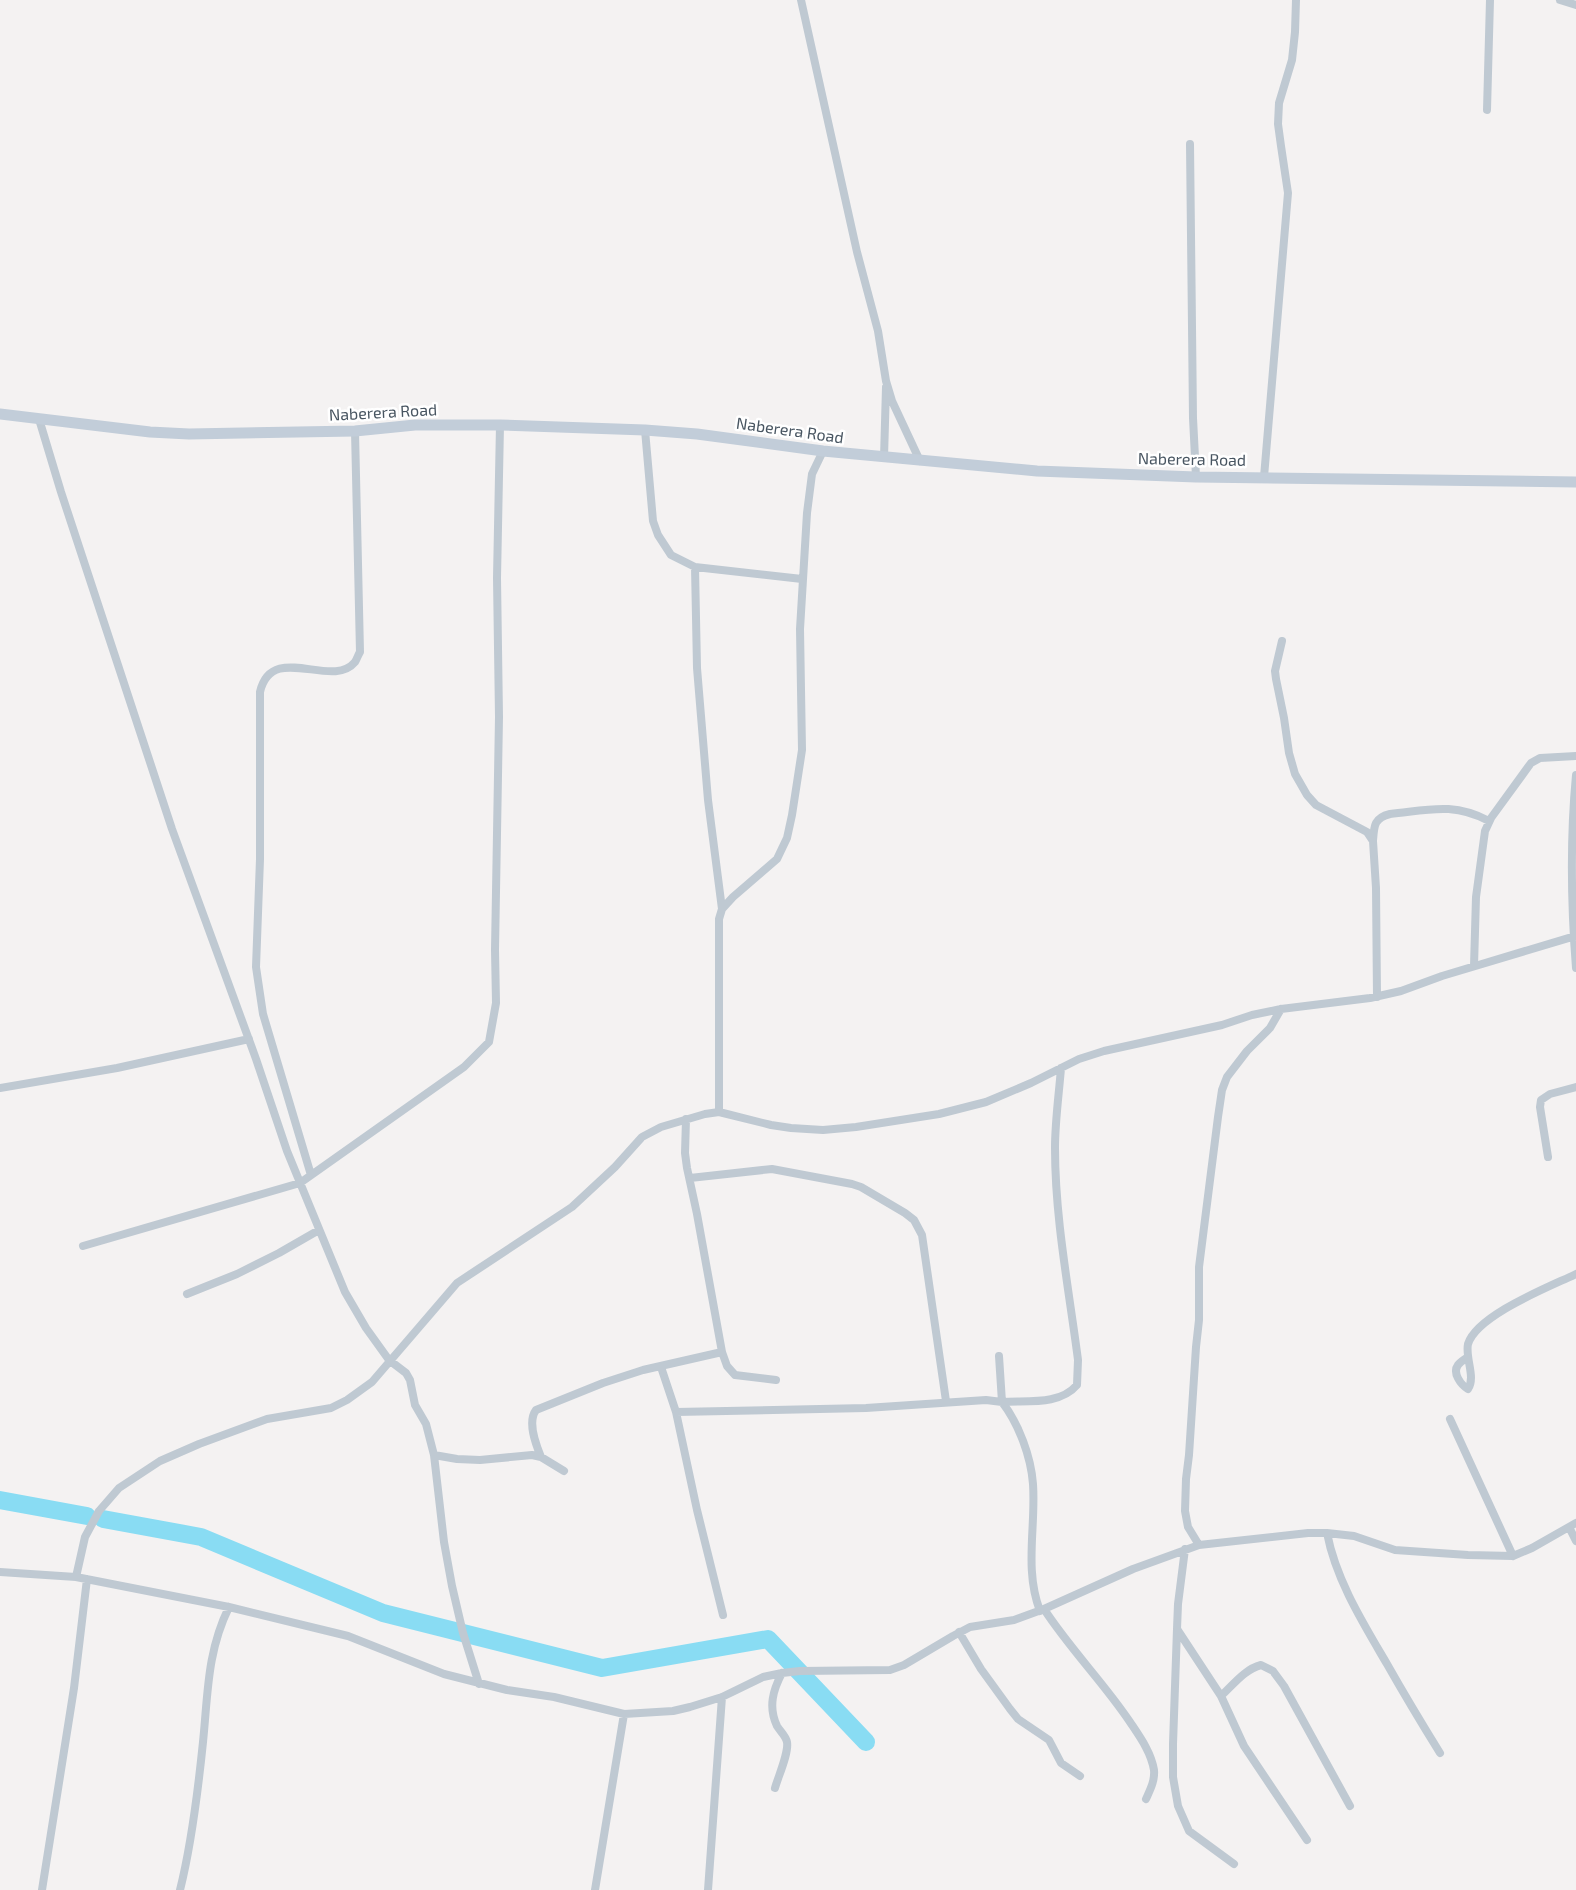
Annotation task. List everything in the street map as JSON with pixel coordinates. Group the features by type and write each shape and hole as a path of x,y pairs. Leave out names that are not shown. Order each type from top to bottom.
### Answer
{"street":[{"path":"801,0 855,244 884,359 886,381 884,458"},
{"path":"1264,477 1288,201 1287,178 1280,146 1279,103 1292,60 1296,0"},
{"path":"1487,110 1490,0"},
{"path":"1560,0 1576,4"},
{"path":"1190,144 1192,418 1196,477"},
{"path":"886,381 892,400 920,461"},
{"name":"Naberera Road","path":"0,414 150,432 189,434 355,431 415,425 500,425 645,430 697,434 884,458 1037,471 1196,477 1576,482"},
{"path":"39,419 61,492 172,829 249,1039 287,1151 345,1292 366,1328 390,1360 400,1367 410,1380 414,1405 426,1424 434,1455 444,1542 452,1586 463,1633 479,1684"},
{"path":"83,1246 300,1182 464,1067 489,1042 496,1002 495,940 500,717 497,578 500,425"},
{"path":"645,430 653,520 658,535 671,555 695,567 802,579"},
{"path":"312,1175 263,1014 256,967 260,858 260,692 265,677 276,669 286,667 339,671 355,662 360,652 355,431"},
{"path":"722,909 777,859 787,838 802,750 800,630 802,579 811,480 814,468 823,451"},
{"path":"695,567 696,668 708,800 722,909 718,934 720,1112"},
{"path":"1282,642 1275,671 1289,753 1295,774 1304,791 1316,805 1367,832 1373,841"},
{"path":"1474,966 1476,897 1483,838 1489,821 1535,760 1540,758 1576,756"},
{"path":"1576,775 1573,809 1572,871 1576,968"},
{"path":"1377,997 1376,888 1373,841 1377,820 1382,816 1390,814 1437,809 1459,809 1474,813 1489,821"},
{"path":"76,1577 85,1537 99,1511 119,1488 160,1461 199,1444 267,1419 331,1408 347,1400 372,1382 457,1283 572,1207 615,1167 642,1136 661,1127 686,1119 720,1112 791,1128 823,1130 856,1127 938,1114 972,1106 1031,1083 1079,1059 1104,1050 1222,1025 1252,1015 1282,1009 1377,997 1575,936"},
{"path":"1199,1545 1188,1528 1185,1511 1186,1479 1196,1347 1200,1320 1200,1267 1222,1090 1227,1077 1270,1028 1282,1009"},
{"path":"0,1088 117,1068 249,1039"},
{"path":"676,1412 866,1408 986,1400 1034,1402 1054,1399 1074,1389 1078,1380 1078,1360 1057,1209 1055,1146 1061,1068"},
{"path":"1548,1157 1540,1107 1541,1100 1550,1094 1576,1087"},
{"path":"686,1119 685,1153 722,1352 727,1366 734,1375 776,1380"},
{"path":"690,1178 764,1169 794,1172 861,1187 914,1220 922,1235 946,1402"},
{"path":"187,1294 237,1274 280,1253 319,1230"},
{"path":"1468,1357 1469,1342 1490,1318 1516,1303 1576,1274"},
{"path":"541,1457 534,1435 533,1420 536,1410 603,1383 644,1370 722,1352"},
{"path":"999,1356 1002,1402 1008,1409 1019,1434 1030,1465 1033,1484 1031,1566 1034,1595 1042,1610 1112,1695 1142,1740 1154,1770 1152,1786 1146,1799"},
{"path":"661,1367 676,1412 697,1510 723,1615"},
{"path":"1450,1419 1513,1556"},
{"path":"434,1455 480,1460 532,1455 541,1457 564,1471"},
{"path":"0,1572 87,1578 229,1607 348,1636 444,1674 479,1684 554,1697 624,1714 673,1711 722,1697 750,1682 782,1673 890,1670 904,1665 959,1632 980,1624 1008,1621 1042,1610 1090,1587 1199,1545 1327,1532 1354,1536 1395,1550 1513,1556 1532,1548 1573,1525 1576,1541"},
{"path":"1327,1532 1331,1552 1338,1571 1362,1620 1408,1702 1440,1753"},
{"path":"1185,1549 1178,1604 1173,1776 1178,1806 1189,1831 1234,1864"},
{"path":"42,1890 74,1688 87,1578"},
{"path":"180,1890 202,1751 212,1654 220,1625 229,1607"},
{"path":"1177,1629 1220,1696 1244,1746 1307,1840"},
{"path":"959,1632 981,1669 1018,1719 1049,1740 1061,1763 1080,1776"},
{"path":"1220,1696 1255,1667 1261,1665 1273,1671 1284,1686 1350,1806"},
{"path":"775,1788 787,1750 787,1743 775,1719 772,1700 774,1690 782,1673"},
{"path":"708,1890 722,1697"},
{"path":"595,1890 624,1714"}],"waterway":[{"path":"0,1500 87,1516"},
{"path":"103,1519 201,1537 383,1613 602,1668 768,1639 866,1742"}]}
